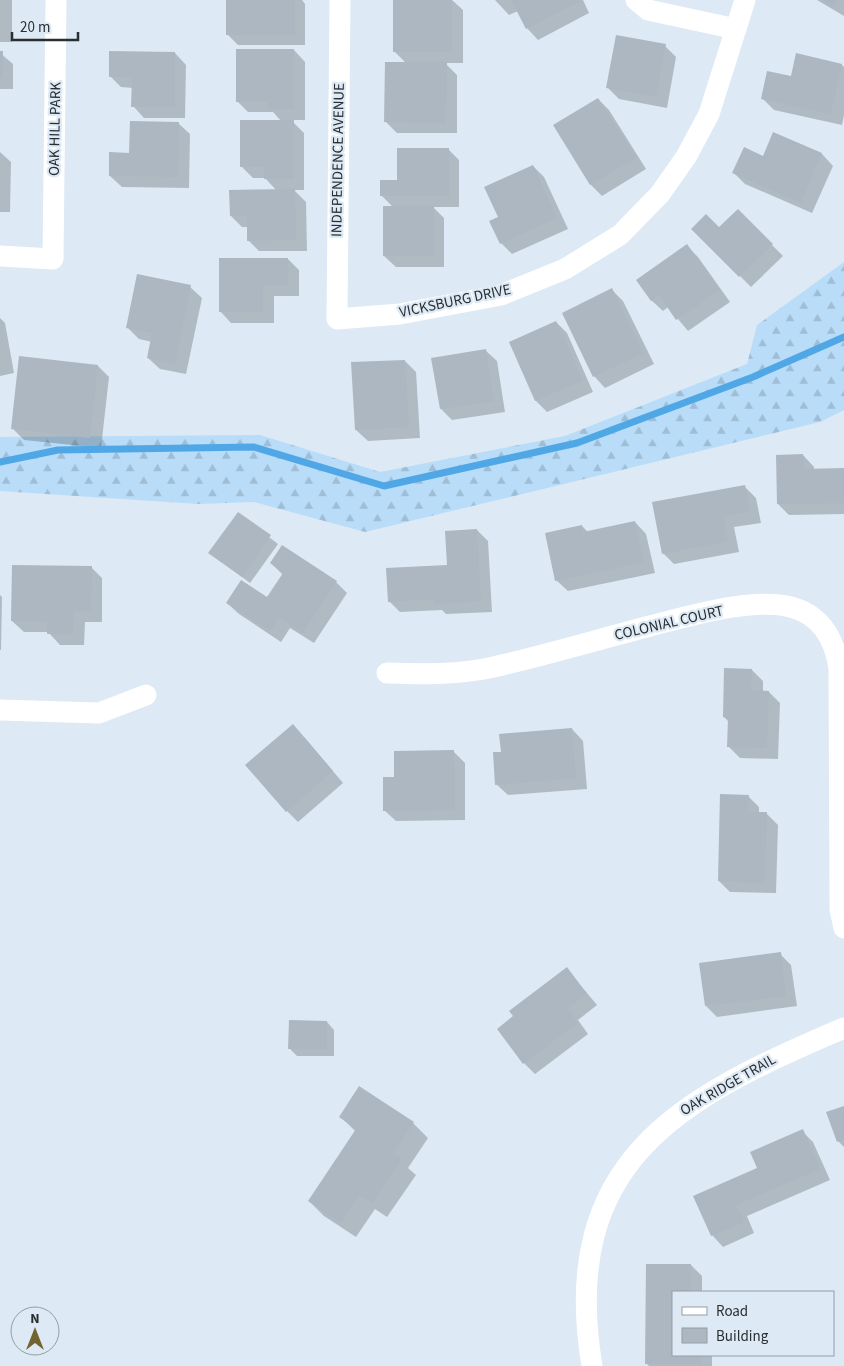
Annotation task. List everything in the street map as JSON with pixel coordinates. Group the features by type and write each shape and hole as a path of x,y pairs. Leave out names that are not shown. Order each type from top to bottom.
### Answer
{"street":[{"name":"OAK HILL PARK","path":"0,256 53,259 56,0"},
{"name":"INDEPENDENCE AVENUE","path":"336,319 340,0"},
{"path":"636,0 648,10 736,29"},
{"name":"VICKSBURG DRIVE","path":"336,319 400,314 501,295 565,269 620,235 660,194 686,157 709,114 745,0"},
{"name":"COLONIAL COURT","path":"387,673 430,675 487,668 710,611 762,604 790,607 804,612 829,635 836,648 839,668 840,909 844,928"},
{"path":"0,710 100,713 146,695"},
{"name":"OAK RIDGE TRAIL","path":"592,1366 587,1338 585,1294 590,1249 598,1218 624,1169 657,1131 675,1115 722,1085 772,1059 844,1028"}],"green space":[{"path":"844,262 844,410 820,422 365,532 254,502 198,504 0,491 0,437 260,435 380,472 565,436 747,364 757,325"}],"building":[{"path":"226,0 295,0 295,35 226,35"},
{"path":"393,0 452,0 452,52 393,52"},
{"path":"511,0 578,0 579,2 526,29"},
{"path":"823,0 837,0 833,6"},
{"path":"616,35 666,44 656,97 606,88"},
{"path":"236,49 294,49 294,109 268,109 268,102 236,102"},
{"path":"0,51 3,51 2,78 0,78"},
{"path":"109,51 175,52 175,107 131,107 132,77 109,77"},
{"path":"796,53 842,64 831,114 761,99 767,71 791,76"},
{"path":"385,62 447,62 446,123 384,122"},
{"path":"598,98 636,158 590,185 553,125"},
{"path":"240,120 294,120 294,179 264,179 264,167 240,167"},
{"path":"130,121 179,122 178,177 109,176 109,152 129,153"},
{"path":"773,132 822,153 801,203 732,173 744,147 763,156"},
{"path":"397,148 449,148 449,196 380,196 380,180 397,180"},
{"path":"533,165 557,218 500,244 489,221 498,217 484,187"},
{"path":"295,189 296,240 247,241 247,216 230,216 229,190"},
{"path":"383,206 434,206 434,256 383,256"},
{"path":"738,209 773,244 739,277 691,229 706,214 719,227"},
{"path":"687,244 720,290 676,320 659,295 651,301 636,280"},
{"path":"219,258 288,258 288,285 263,285 263,312 219,312"},
{"path":"137,274 191,285 175,364 147,358 152,333 126,328"},
{"path":"612,288 643,353 593,377 562,313"},
{"path":"556,321 583,380 535,401 509,342"},
{"path":"486,349 494,401 440,409 431,358"},
{"path":"19,356 98,365 90,438 11,429"},
{"path":"405,360 409,427 355,430 351,362"},
{"path":"803,454 804,469 844,468 844,503 777,504 776,455"},
{"path":"745,485 750,512 723,516 728,541 662,554 652,502"},
{"path":"238,512 271,535 242,577 208,553"},
{"path":"635,521 644,562 555,581 545,533 582,525 583,532"},
{"path":"477,529 481,601 434,604 434,599 388,602 386,568 447,565 445,531"},
{"path":"282,545 337,581 303,633 279,617 270,631 226,603 241,580 267,597 283,573 270,563"},
{"path":"12,565 92,566 91,611 74,611 73,634 47,634 47,622 11,621"},
{"path":"724,668 752,669 751,690 769,691 767,748 727,747 728,718 723,717"},
{"path":"293,724 333,771 286,812 245,765"},
{"path":"572,728 576,778 495,785 493,752 501,752 499,734"},
{"path":"454,750 455,810 383,811 383,777 394,777 394,751"},
{"path":"720,794 749,795 748,812 767,812 765,883 718,881"},
{"path":"781,952 786,996 705,1006 699,963"},
{"path":"567,967 587,994 568,1008 578,1023 523,1064 497,1029 513,1016 509,1011"},
{"path":"289,1020 327,1021 327,1049 288,1049"},
{"path":"359,1086 414,1122 393,1154 402,1159 372,1203 359,1195 341,1223 308,1201 356,1129 339,1117"},
{"path":"844,1106 844,1139 837,1142 826,1112"},
{"path":"803,1129 820,1169 736,1205 744,1222 711,1236 693,1196 757,1168 750,1152"},
{"path":"646,1264 691,1264 691,1291 672,1291 672,1356 701,1356 701,1364 645,1364"}],"waterway":[{"path":"0,462 58,450 254,447 384,486 577,443 753,377 844,337"}]}
